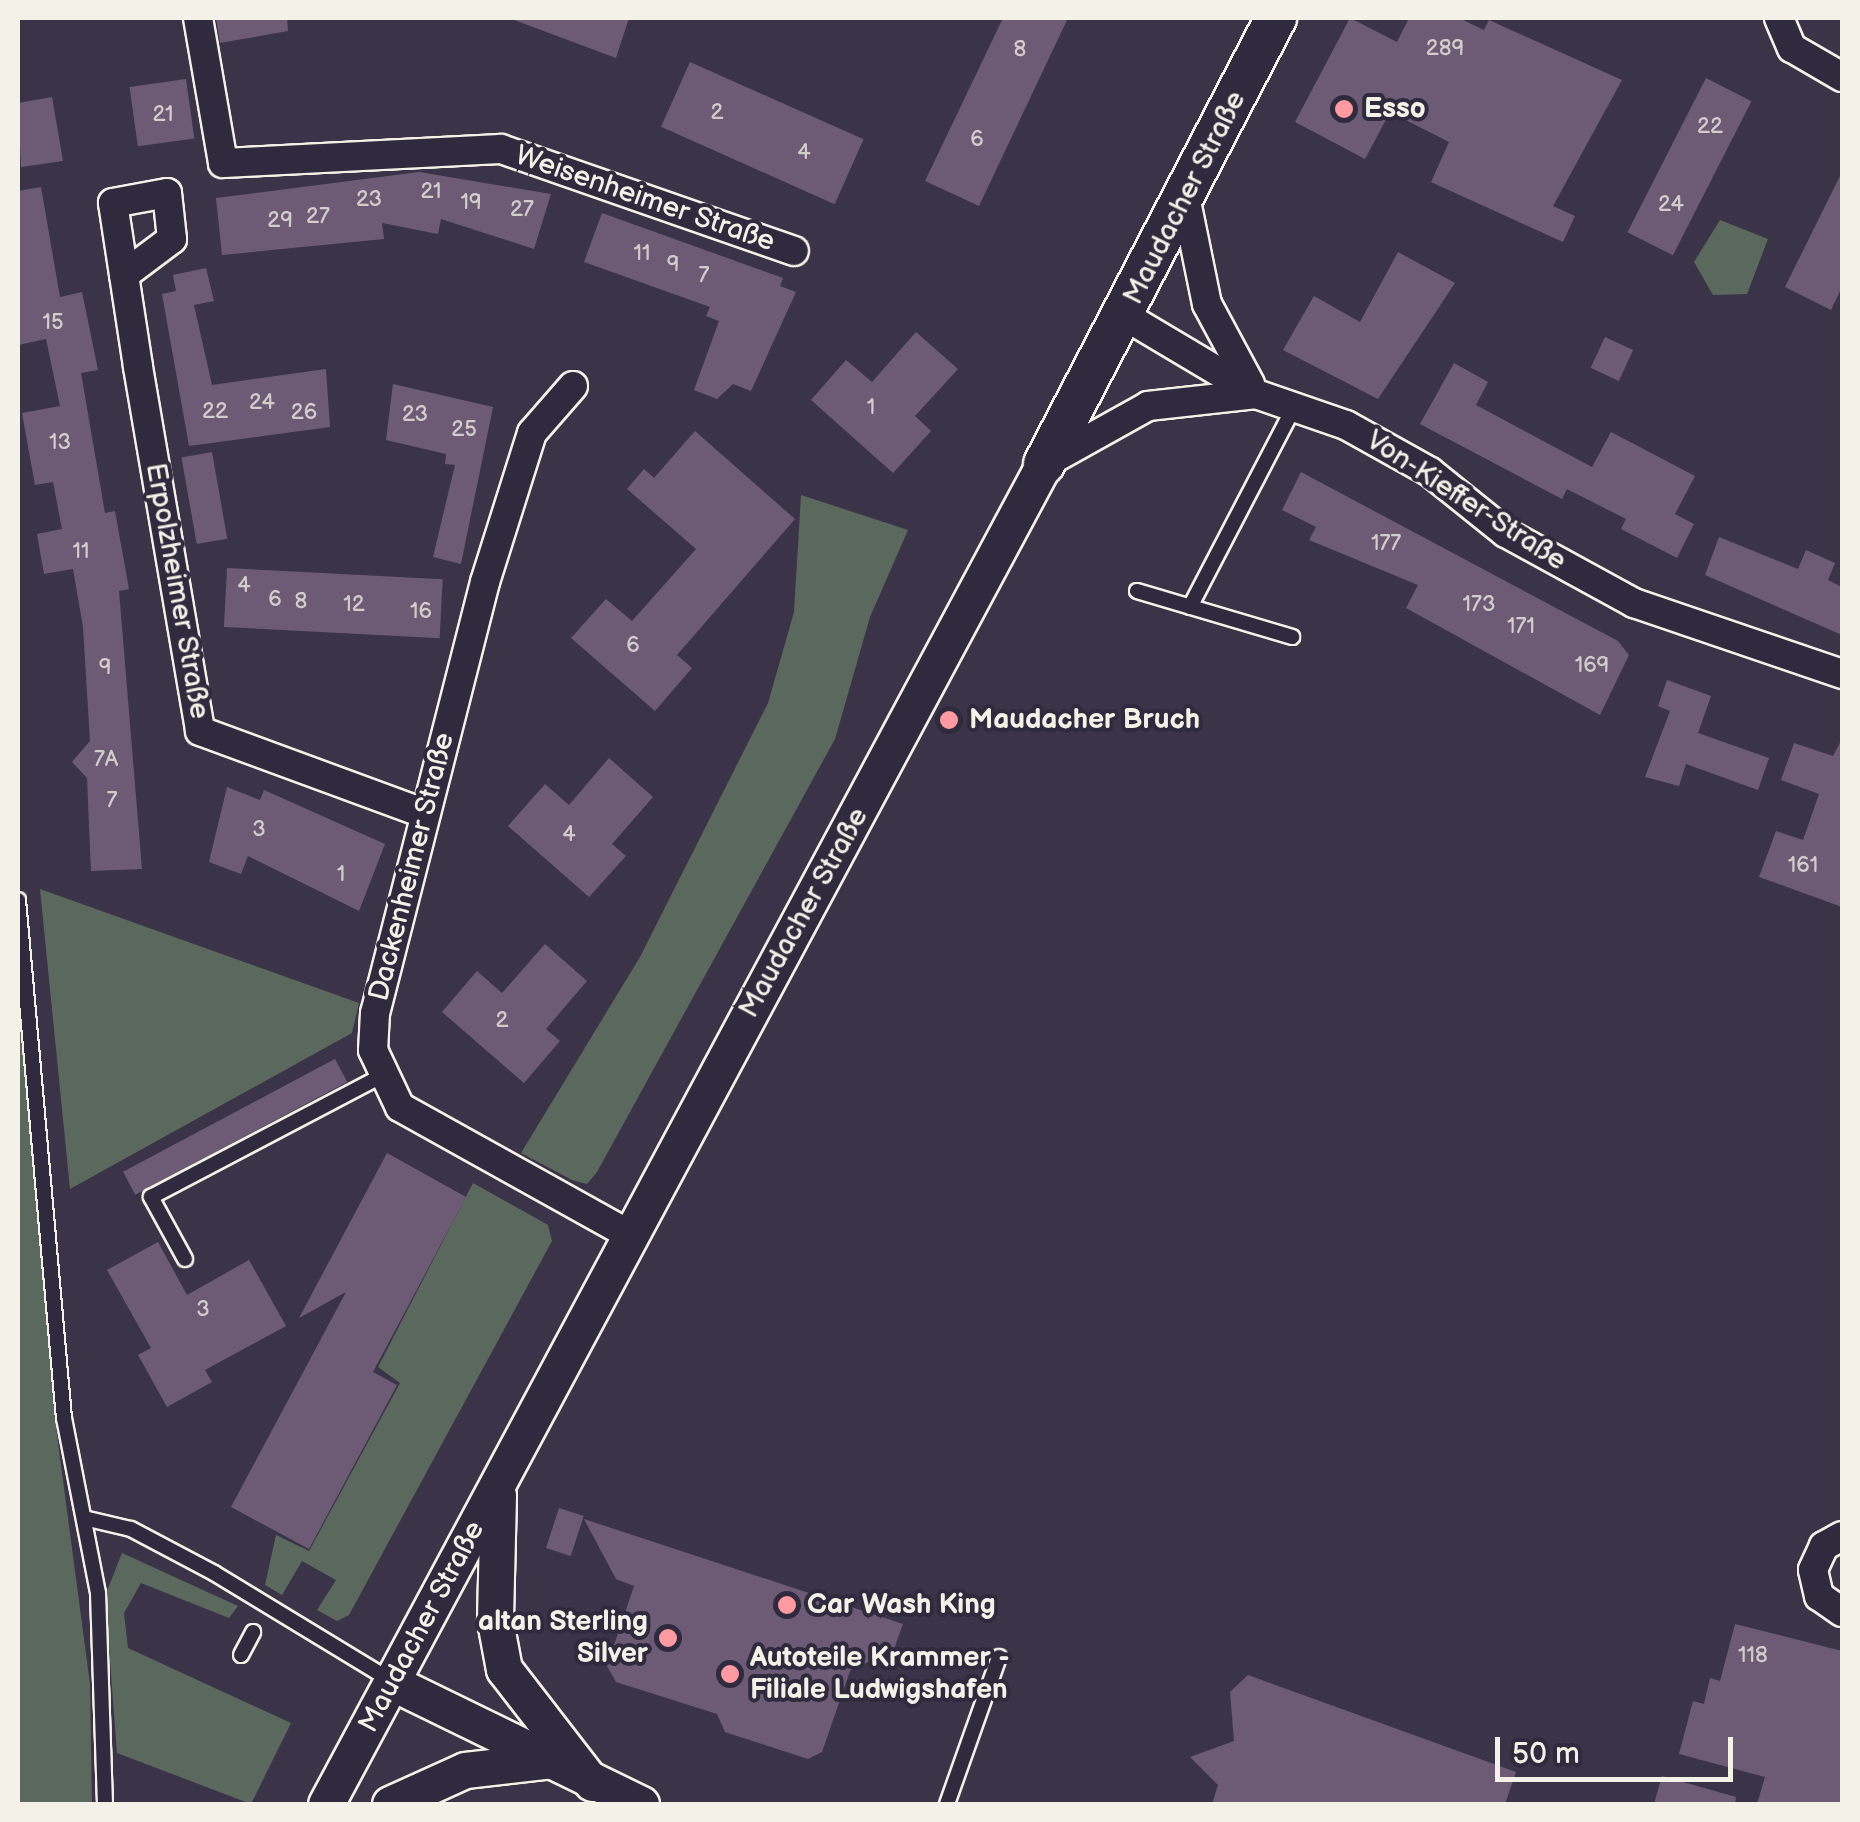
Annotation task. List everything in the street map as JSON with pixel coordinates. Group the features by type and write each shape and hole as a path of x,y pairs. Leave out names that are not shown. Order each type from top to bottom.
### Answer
{"main road":[{"name":"Maudacher Straße","path":"1044,464 1186,201 1276,18"}],"street":[{"name":"Weisenheimer Straße","path":"198,18 223,163 501,150 794,251"},
{"path":"1779,18 1792,48 1842,77"},
{"path":"1044,464 1148,406 1256,394 1212,317 1186,201"},
{"name":"Erpolzheimer Straße","path":"124,275 200,731 424,814"},
{"name":"Von-Kieffer-Straße","path":"1125,316 1256,394 1292,411 1346,425 1430,472 1506,533 1634,603 1842,674"},
{"name":"Dackenheimer Straße","path":"381,1076 374,1013 424,814 532,433 572,386"},
{"name":"Maudacher Straße","path":"326,1804 628,1234 1044,464"},
{"path":"381,1076 400,1107 451,1140 628,1234"},
{"path":"499,1482 494,1574 504,1669 592,1782"},
{"path":"1842,1536 1824,1546 1813,1570 1819,1596 1842,1612"},
{"path":"393,1683 641,1804"},
{"path":"390,1804 465,1770 547,1761"}],"lane":[{"path":"1190,607 1292,411"},
{"path":"1137,592 1292,636"},
{"path":"18,900 64,1418 98,1593 105,1804"},
{"path":"186,1260 151,1197 381,1076"},
{"path":"84,1518 131,1529 214,1573 393,1683"},
{"path":"241,1655 252,1632"},
{"path":"947,1804 999,1657"}],"green space":[{"path":"1720,220 1768,239 1747,294 1713,295 1694,262"},
{"path":"801,495 908,530 870,617 835,739 597,1172 587,1184 572,1180 521,1153 640,957 768,703 794,612"},
{"path":"40,889 359,1003 352,1033 70,1189"},
{"path":"18,975 55,1420 90,1684 92,1804 18,1804"},
{"path":"473,1183 548,1225 552,1241 349,1615 337,1621 317,1610 336,1580 302,1561 282,1595 265,1585 276,1535 309,1551 400,1383 378,1367"},
{"path":"122,1553 238,1606 229,1618 141,1583 124,1613 128,1648 291,1723 251,1804 117,1753 105,1596"}],"building":[{"path":"216,18 287,18 288,31 220,43"},
{"path":"509,18 629,18 616,58"},
{"path":"1003,18 1068,18 979,206 925,181"},
{"path":"1350,18 1397,42 1409,18 1459,18 1484,30 1489,20 1622,80 1553,206 1575,216 1563,242 1431,182 1449,142 1390,112 1365,159 1295,122"},
{"path":"690,62 864,139 835,204 661,127"},
{"path":"1706,78 1751,101 1673,255 1627,232"},
{"path":"186,79 194,138 138,146 130,87"},
{"path":"52,97 63,161 21,167 18,103"},
{"path":"419,172 551,194 534,249 441,219 438,234 382,223 384,239 222,255 216,198"},
{"path":"1842,172 1842,287 1831,310 1785,287"},
{"path":"41,187 60,297 82,292 98,370 81,373 105,513 115,511 129,589 119,591 142,869 91,871 87,778 72,762 90,741 83,627 73,569 44,574 37,534 62,529 53,482 35,485 22,413 60,406 46,339 18,345 18,191"},
{"path":"602,213 783,278 780,286 796,292 751,391 733,384 717,399 694,390 719,321 706,316 710,307 584,262"},
{"path":"1398,252 1455,283 1378,399 1283,350 1314,296 1360,322"},
{"path":"206,268 214,301 194,305 212,385 326,369 330,427 189,446 162,294 176,291 173,275"},
{"path":"916,332 958,369 915,416 931,431 893,473 811,400 846,360 872,382"},
{"path":"1605,337 1633,350 1619,381 1591,368"},
{"path":"1454,363 1488,382 1476,405 1592,467 1611,432 1695,476 1675,514 1694,524 1677,558 1621,529 1626,519 1567,489 1562,499 1420,424"},
{"path":"393,384 493,407 461,564 433,557 455,465 445,464 446,454 386,440"},
{"path":"695,431 795,519 677,655 692,668 655,711 571,638 606,599 632,621 696,549 627,489 644,469 654,478"},
{"path":"212,452 227,539 197,544 181,457"},
{"path":"1301,472 1618,641 1629,655 1600,715 1406,608 1418,585 1309,540 1316,527 1282,510"},
{"path":"1719,537 1798,569 1806,550 1835,563 1828,580 1842,587 1842,635 1705,575"},
{"path":"227,568 443,579 440,638 224,627"},
{"path":"1667,680 1711,696 1698,733 1769,758 1758,790 1686,764 1679,786 1645,777 1670,711 1658,706"},
{"path":"1842,739 1842,907 1759,877 1776,831 1803,840 1819,794 1781,780 1794,743 1833,756"},
{"path":"609,758 653,797 612,844 626,856 589,897 508,826 545,784 569,805"},
{"path":"227,787 260,800 264,790 385,844 359,911 248,856 241,874 209,862"},
{"path":"545,944 587,981 546,1029 560,1041 524,1083 442,1012 477,971 502,993"},
{"path":"335,1059 347,1082 135,1195 123,1172"},
{"path":"387,1153 466,1197 373,1372 397,1385 309,1549 231,1507 346,1292 299,1318"},
{"path":"158,1242 187,1295 249,1260 286,1326 205,1370 212,1382 167,1407 138,1355 151,1348 107,1270"},
{"path":"559,1508 584,1516 571,1556 546,1548"},
{"name":"Autoteile Krammer - Filiale Ludwigshafen","path":"584,1519 903,1624 894,1649 850,1671 822,1752 808,1759 725,1732 717,1714 616,1682 607,1666 634,1586 616,1579"},
{"path":"1735,1624 1842,1651 1842,1804 1757,1804 1765,1777 1679,1754 1693,1701 1704,1704 1710,1678 1720,1681"},
{"path":"1248,1675 1516,1772 1505,1804 1212,1804 1218,1785 1190,1757 1234,1741 1230,1692"},
{"path":"1662,1776 1736,1797 1735,1804 1654,1804"}],"place":[{"name":"Esso","path":"1344,109"},
{"name":"Maudacher Bruch","path":"949,720"},
{"name":"Car Wash King","path":"787,1605"},
{"name":"altan Sterling Silver","path":"668,1638"},
{"name":"Autoteile Krammer - Filiale Ludwigshafen","path":"730,1674"}]}
